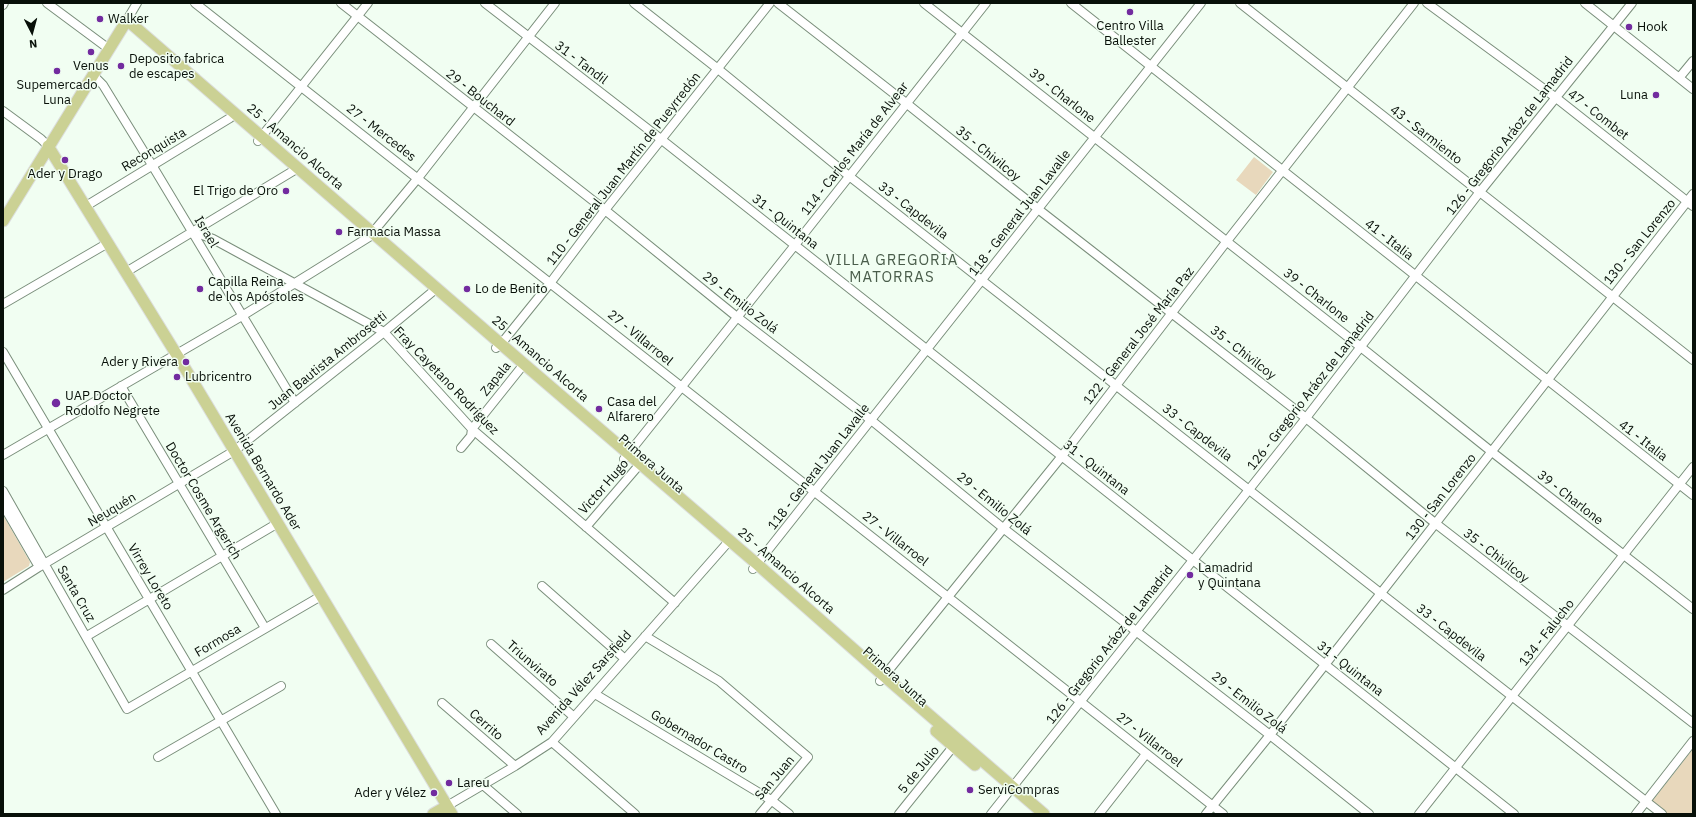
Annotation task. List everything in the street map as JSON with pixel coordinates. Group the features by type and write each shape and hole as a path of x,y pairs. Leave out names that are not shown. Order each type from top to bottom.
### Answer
{"main road":[{"path":"3,220 125,23"},
{"name":"Primera Junta","path":"125,23 435,290 522,367 755,566 1010,790 1033,814"},
{"name":"Avenida Bernardo Ader","path":"48,146 176,354 450,810"},
{"path":"1010,790 1044,814"},
{"name":"Avenida Vélez Sarsfield","path":"433,814 450,810"}],"street":[{"path":"46,3 109,49"},
{"path":"125,23 137,3"},
{"name":"27 - Mercedes","path":"195,3 551,282"},
{"name":"29 - Bouchard","path":"341,3 605,210"},
{"path":"260,139 368,3"},
{"name":"31 - Tandil","path":"485,3 662,140"},
{"path":"3,455 242,316 371,235 474,108 527,37 555,3"},
{"name":"33 - Capdevila","path":"634,3 718,69 849,176 1662,814"},
{"name":"110 - General Juan Martín de Pueyrredón","path":"498,346 551,282 605,210 770,3"},
{"name":"35 - Chivilcoy","path":"778,3 906,103 1038,210 1306,418 1435,523 1693,723"},
{"name":"39 - Charlone","path":"924,3 1693,610"},
{"name":"114 - Carlos María de Alvear","path":"626,456 986,3"},
{"name":"41 - Italia","path":"1071,3 1693,496"},
{"name":"118 - General Juan Lavalle","path":"755,566 1201,3"},
{"name":"43 - Sarmiento","path":"1240,3 1479,193 1693,360"},
{"name":"122 - General José María Paz","path":"882,679 1062,456 1227,241 1414,3"},
{"name":"47 - Combet","path":"1428,3 1555,97 1690,203"},
{"path":"1585,3 1693,89"},
{"name":"126 - Gregorio Aráoz de Lamadrid","path":"991,814 1082,702 1362,348 1479,193 1632,3"},
{"path":"1680,78 1693,61"},
{"name":"Israel","path":"94,75 102,85 152,165 296,403"},
{"path":"3,111 41,138 48,146"},
{"name":"Reconquista","path":"86,206 232,116"},
{"name":"31 - Quintana","path":"662,140 1514,814"},
{"path":"126,272 295,170"},
{"name":"130 - San Lorenzo","path":"1206,814 1270,735 1492,452 1612,296 1690,203 1693,194"},
{"name":"29 - Emilio Zolá","path":"605,210 737,317 871,420 1003,528 1270,735 1369,814"},
{"name":"Fray Cayetano Rodríguez","path":"192,231 213,239 384,332 472,429 675,603"},
{"path":"3,304 108,243"},
{"name":"27 - Villarroel","path":"551,282 1223,814"},
{"name":"Juan Bautista Ambrosetti","path":"234,451 296,403 435,290"},
{"name":"Virrey Loreto","path":"3,352 276,814"},
{"name":"Zapala","path":"461,448 471,436 472,429 522,367"},
{"name":"Doctor Cosme Argerich","path":"122,386 265,628"},
{"name":"Neuquén","path":"3,590 42,565 234,451"},
{"name":"Victor Hugo","path":"586,527 637,466"},
{"name":"134 - Falucho","path":"1419,814 1693,466"},
{"name":"Santa Cruz","path":"3,491 42,565"},
{"name":"Santa Cruz","path":"3,505 87,636 128,709"},
{"path":"87,636 278,523"},
{"name":"Avenida Vélez Sarsfield","path":"450,810 484,785 552,742 728,543"},
{"path":"542,586 625,659"},
{"name":"Formosa","path":"128,709 192,670 321,596"},
{"name":"San Juan","path":"645,636 718,681 808,757 760,814"},
{"name":"Triunvirato","path":"491,644 574,717"},
{"path":"158,757 282,686"},
{"name":"Gobernador Castro","path":"595,694 771,800 789,814"},
{"name":"Cerrito","path":"442,703 515,766"},
{"path":"1636,814 1693,741"},
{"path":"552,742 635,814"},
{"name":"5 de Julio","path":"899,814 956,744"},
{"path":"1099,814 1146,754"},
{"path":"484,785 517,814"}],"shaded area":[{"path":"1254,157 1273,172 1256,195 1236,180"},
{"path":"3,515 30,562 29,566 3,582"},
{"path":"1693,749 1693,814 1663,814 1650,804"}],"place":[{"name":"Centro Villa Ballester","path":"1130,12"},
{"name":"Walker","path":"100,19"},
{"name":"Hook","path":"1629,27"},
{"name":"Venus","path":"91,52"},
{"name":"Deposito fabrica de escapes","path":"121,66"},
{"name":"Supemercado Luna","path":"57,71"},
{"name":"Luna","path":"1656,95"},
{"name":"Ader y Drago","path":"65,160"},
{"name":"El Trigo de Oro","path":"286,191"},
{"name":"Farmacia Massa","path":"339,232"},
{"name":"Capilla Reina de los Apóstoles","path":"200,289"},
{"name":"Lo de Benito","path":"467,289"},
{"name":"Ader y Rivera","path":"186,362"},
{"name":"Lubricentro","path":"177,377"},
{"name":"UAP Doctor Rodolfo Negrete","path":"56,403"},
{"name":"Casa del Alfarero","path":"599,409"},
{"name":"Lamadrid y Quintana","path":"1190,575"},
{"name":"Lareu","path":"449,783"},
{"name":"ServiCompras","path":"970,790"},
{"name":"Ader y Vélez","path":"434,793"}],"district":[{"name":"VILLA GREGORIA MATORRAS","path":"892,270"}]}
